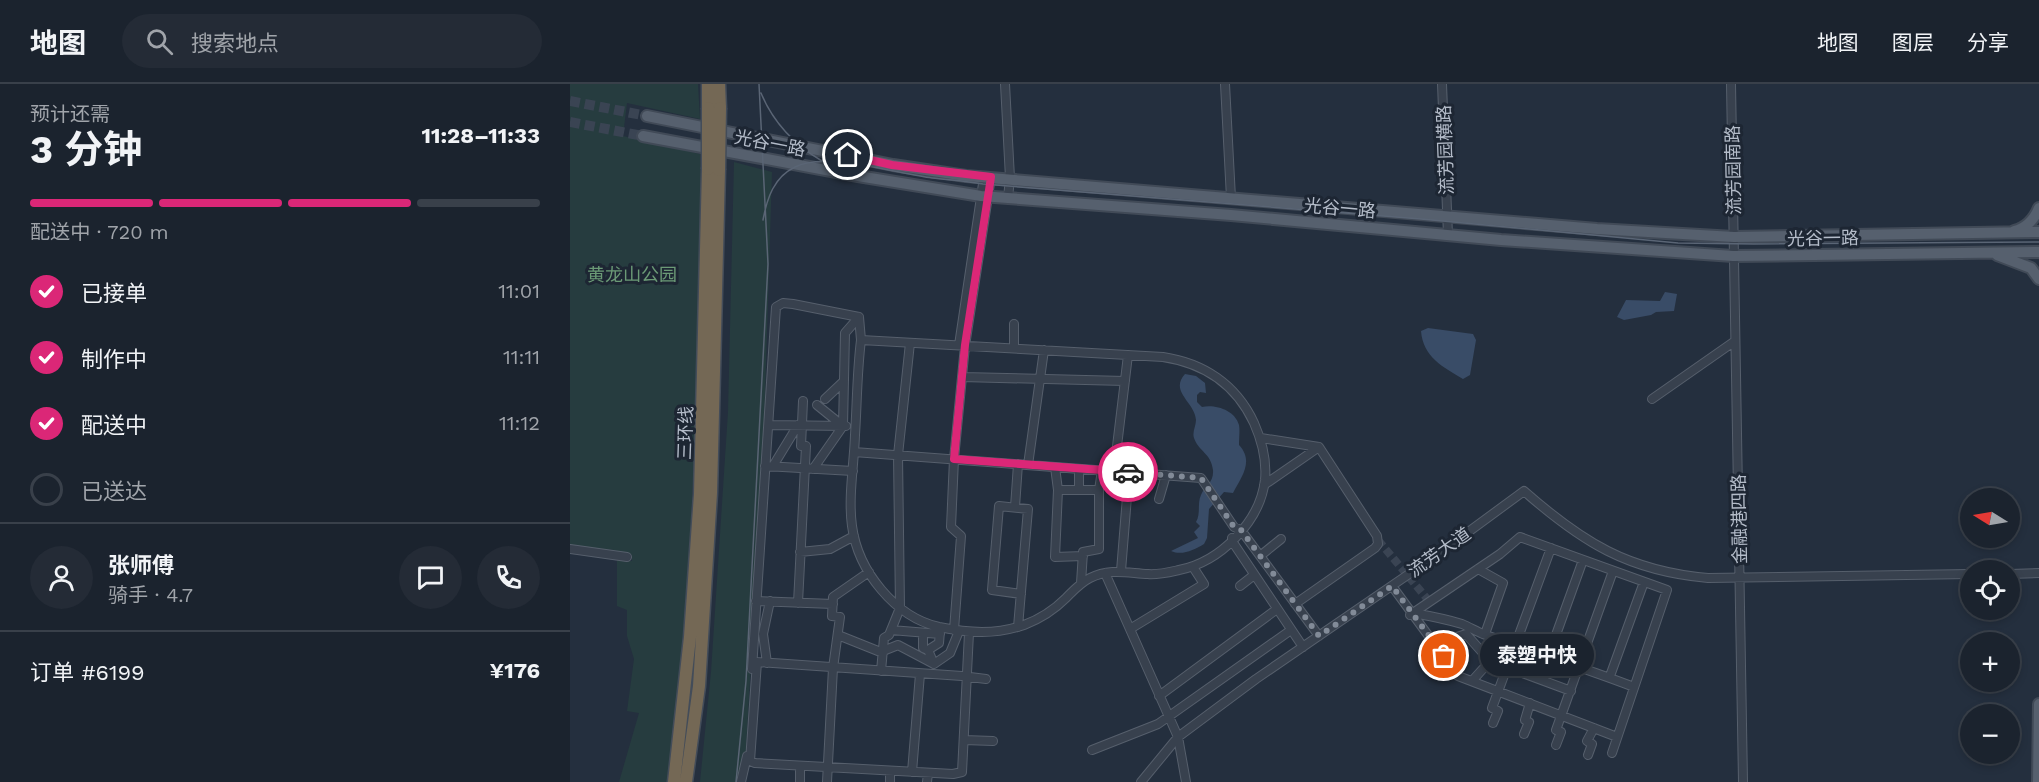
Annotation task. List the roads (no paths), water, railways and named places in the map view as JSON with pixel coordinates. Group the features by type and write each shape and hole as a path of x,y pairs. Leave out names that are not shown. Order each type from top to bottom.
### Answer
{"highway":[{"name":"三环线","path":"708,84 714,108"},
{"name":"三环线","path":"686,782 699,686 711,481 714,108 719,84"},
{"name":"三环线","path":"674,782 690,637 700,494 714,170"},
{"path":"694,782 699,686"}],"main road":[{"name":"光谷一路","path":"647,116 892,165 988,177 1597,229 1734,237 2039,232"},
{"name":"光谷一路","path":"643,136 858,176 985,196 1448,235 1733,256 2039,252"},
{"path":"2006,233 2021,229 2034,218 2039,208"},
{"path":"1988,252 2031,268 2039,279"},
{"path":"2038,782 2039,704"}],"street":[{"path":"1005,84 1010,178 1008,198"},
{"path":"1225,84 1231,198"},
{"name":"流芳园横路","path":"1442,84 1448,235"},
{"name":"流芳园南路","path":"1731,84 1733,256"},
{"path":"934,664 950,652 957,631 962,536 951,527 954,459 962,377 962,345 988,177"},
{"name":"金融港四路","path":"1733,256 1743,782"},
{"path":"767,663 759,633 756,601 769,466 776,307 783,303 793,304 860,317"},
{"path":"860,317 861,340 851,516 854,536 869,572 890,598 900,608 940,631"},
{"path":"813,469 843,426 845,333 860,317"},
{"path":"1014,324 1014,348"},
{"path":"861,340 1163,357 1185,361 1216,376 1240,400 1261,438 1265,466 1264,484 1255,510 1238,529 1232,541 1214,556 1193,567 1148,574 1121,571 1105,573 1081,583 1049,612 1018,627 994,632 969,633 940,631 923,634 891,630"},
{"path":"1652,399 1735,341"},
{"path":"881,671 884,638 889,635 900,608 898,455 910,343"},
{"path":"1028,465 1044,350"},
{"path":"1114,471 1128,355"},
{"path":"962,377 1125,381"},
{"path":"825,399 843,382"},
{"path":"798,603 806,446 801,446 800,425 803,401"},
{"path":"817,405 843,426"},
{"path":"770,424 856,426"},
{"path":"769,466 800,425"},
{"path":"1261,438 1319,447"},
{"path":"1264,484 1319,447"},
{"path":"1295,604 1375,548 1377,544 1377,536 1341,487 1319,447"},
{"path":"854,452 1201,478 1319,636"},
{"path":"1015,507 1018,464"},
{"path":"769,466 853,471"},
{"path":"1055,467 1058,490 1055,557 1083,556"},
{"path":"1079,469 1079,490"},
{"path":"1081,583 1083,552 1099,549 1099,490 1102,470"},
{"path":"1121,571 1129,472"},
{"path":"1159,499 1166,475"},
{"path":"1058,490 1099,490"},
{"name":"流芳大道","path":"1141,782 1178,737 1524,491 1580,537 1631,562 1695,577 1740,579"},
{"path":"1018,627 1021,594 1028,509 999,506 992,590 1021,594"},
{"path":"800,552 830,549 854,536"},
{"path":"1411,614 1478,569 1520,537 1667,590 1612,753"},
{"path":"1260,556 1281,539"},
{"path":"1232,541 1303,647"},
{"path":"1493,723 1498,711 1492,708 1551,548"},
{"path":"570,549 627,557"},
{"path":"1548,657 1583,560"},
{"path":"1130,629 1204,584 1193,567"},
{"path":"1478,569 1503,584 1485,634"},
{"path":"1556,745 1561,732 1556,730 1613,571"},
{"path":"827,782 833,668 840,617 832,616 833,597 869,572"},
{"path":"1105,573 1178,737 1186,782"},
{"path":"2020,574 2039,573"},
{"path":"1740,579 1960,574"},
{"path":"1240,586 1254,575"},
{"path":"1610,676 1644,582"},
{"path":"1392,586 1458,676 1617,737"},
{"path":"756,601 833,604"},
{"path":"741,782 746,764 759,633 770,602"},
{"path":"1160,696 1277,609"},
{"path":"1411,614 1454,622 1579,668 1610,676 1634,687"},
{"path":"1092,750 1158,724 1292,630"},
{"path":"928,650 939,643 940,631"},
{"path":"969,633 967,677 964,740 962,772 957,774 928,773 750,761 757,662 967,677 986,679"},
{"path":"1435,644 1466,633 1490,661 1570,691"},
{"path":"923,634 923,648 928,650 939,675"},
{"path":"838,635 883,652 898,645 934,664"},
{"path":"1465,688 1469,680 1490,661"},
{"path":"912,772 920,674"},
{"path":"1524,734 1529,722 1525,720 1530,703"},
{"path":"1588,755 1593,744 1587,741 1594,728"},
{"path":"964,740 993,741"},
{"path":"800,766 800,782"},
{"path":"890,771 890,782"},
{"path":"927,782 928,773"}],"water":[{"path":"1665,292 1677,294 1674,311 1656,312 1624,320 1617,317 1626,300 1660,301"},
{"path":"1428,328 1473,334 1476,340 1470,375 1463,379 1435,360 1426,348 1421,331"},
{"path":"1185,374 1196,376 1205,383 1206,393 1200,392 1197,395 1197,402 1202,407 1213,406 1224,409 1237,420 1239,445 1246,457 1246,463 1243,475 1233,493 1224,492 1209,509 1207,538 1204,544 1179,553 1171,551 1198,538 1194,532 1200,526 1196,522 1200,498 1213,474 1210,460 1194,438 1195,414 1181,392 1181,380"}],"tunnel":[{"path":"570,101 647,116"},
{"path":"570,122 643,136"},
{"path":"1378,540 1429,601"}],"tram line":[{"path":"736,782 746,681 768,264 759,84"},
{"path":"761,93 772,114 786,132 822,161"},
{"path":"763,220 769,196 782,176 795,167 824,161 983,184 1421,219 1678,243 2039,242"}],"place":[{"name":"泰塑中快","path":"1444,656"}],"park label":[{"name":"黄龙山公园","path":"632,274"}]}
